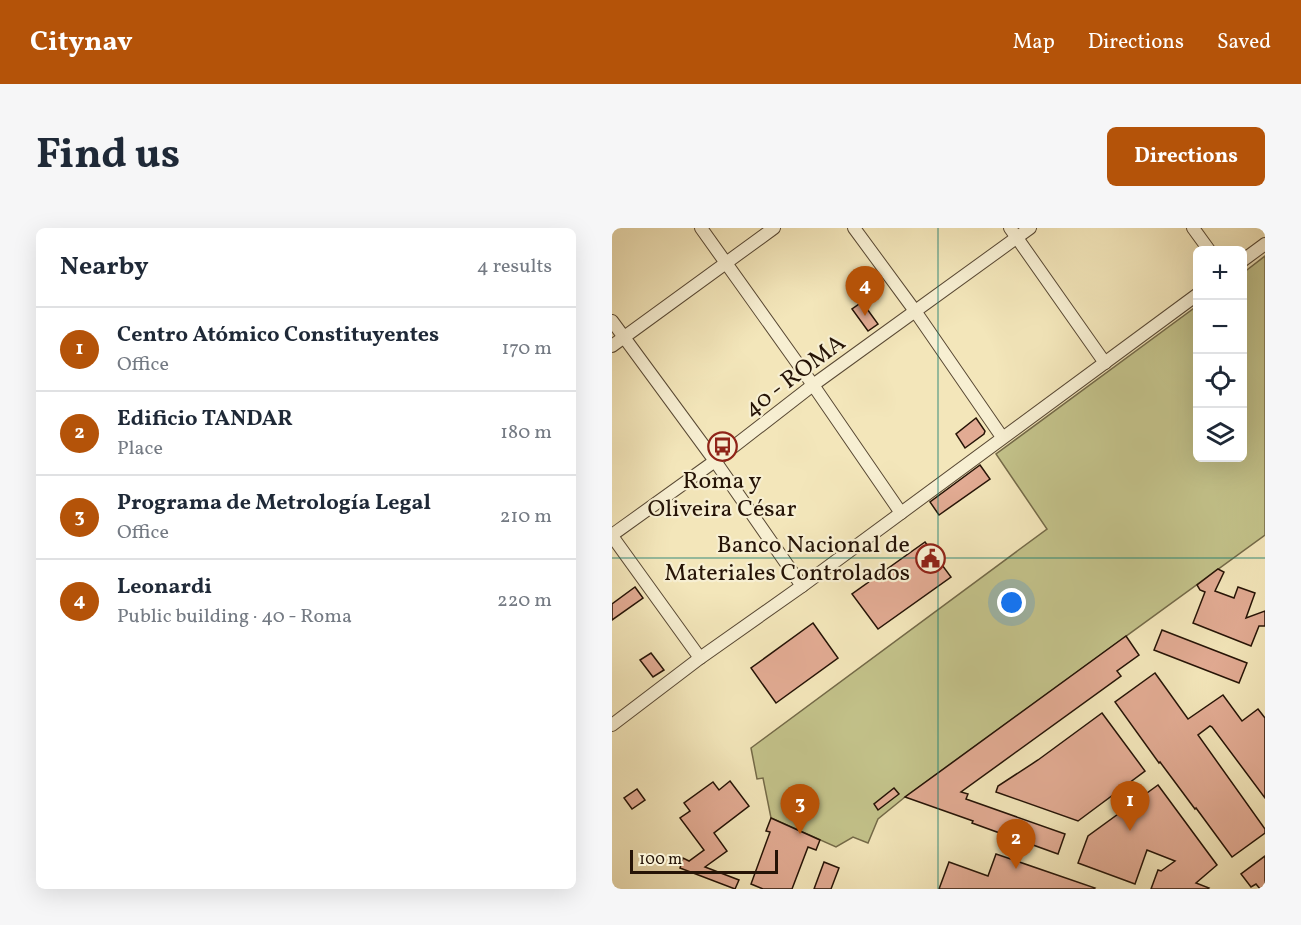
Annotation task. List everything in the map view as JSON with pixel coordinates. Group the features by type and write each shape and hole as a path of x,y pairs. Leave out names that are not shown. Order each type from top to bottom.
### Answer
{"street":[{"path":"701,228 901,513"},
{"path":"612,346 774,228"},
{"path":"854,228 915,311 1002,437"},
{"name":"40 - ROMA","path":"612,535 915,311 1013,233 1030,228"},
{"path":"1193,228 1206,246"},
{"path":"1013,233 1104,363"},
{"path":"1247,257 1265,244"},
{"path":"612,725 1193,297"},
{"path":"612,321 802,586"},
{"path":"612,535 700,658"}],"shaded area":[{"path":"1265,256 1265,535 905,797 878,819 868,843 853,837 836,847 771,818 763,778 757,779 751,748 1047,529 996,454 1193,309 1193,462 1247,462 1247,270"}],"building":[{"path":"862,302 878,324 868,331 852,309"},
{"path":"976,418 985,431 984,434 965,448 956,434"},
{"path":"980,465 990,479 939,515 930,502"},
{"path":"925,542 951,577 878,629 852,594"},
{"path":"1218,569 1224,572 1215,591 1234,598 1238,587 1255,593 1246,618 1265,611 1265,626 1259,626 1251,646 1193,623 1205,592 1197,585"},
{"path":"635,587 643,598 612,620 612,604"},
{"path":"813,623 838,658 776,703 751,668"},
{"path":"1162,630 1247,663 1239,683 1154,650"},
{"path":"1126,636 1139,655 1117,671 1121,676 961,792 968,794 966,799 1065,834 1058,854 905,797"},
{"path":"651,653 664,670 653,677 640,660"},
{"path":"1155,673 1188,719 1223,695 1242,721 1258,709 1265,718 1265,798 1212,727 1210,726 1198,735 1265,829 1265,833 1232,857 1115,702"},
{"path":"1102,713 1145,771 1078,821 996,792 998,786"},
{"path":"730,781 749,806 714,833 727,851 705,867 739,880 735,889 680,868 683,858 689,861 704,850 680,818 690,811 684,803 713,782 719,790"},
{"path":"1158,785 1217,865 1196,883 1208,889 1151,889 1158,870 1161,871 1175,861 1147,850 1135,884 1078,863 1088,836"},
{"path":"894,788 899,794 878,810 874,804"},
{"path":"637,789 645,800 632,809 624,798"},
{"path":"771,818 820,840 816,850 808,847 792,889 763,889 751,884 770,832 766,831"},
{"path":"996,854 1095,888 939,889 949,862 988,876"},
{"path":"1265,856 1265,889 1260,889 1256,884 1251,887 1241,874"},
{"path":"824,862 839,868 831,889 814,889"}],"place":[{"name":"Leonardi","path":"865,316"},
{"name":"Roma y Oliveira César","path":"722,447"},
{"name":"Banco Nacional de Materiales Controlados","path":"931,558"},
{"name":"Centro Atómico Constituyentes","path":"1130,831"},
{"name":"Programa de Metrología Legal","path":"800,834"},
{"name":"Edificio TANDAR","path":"1016,869"}]}
